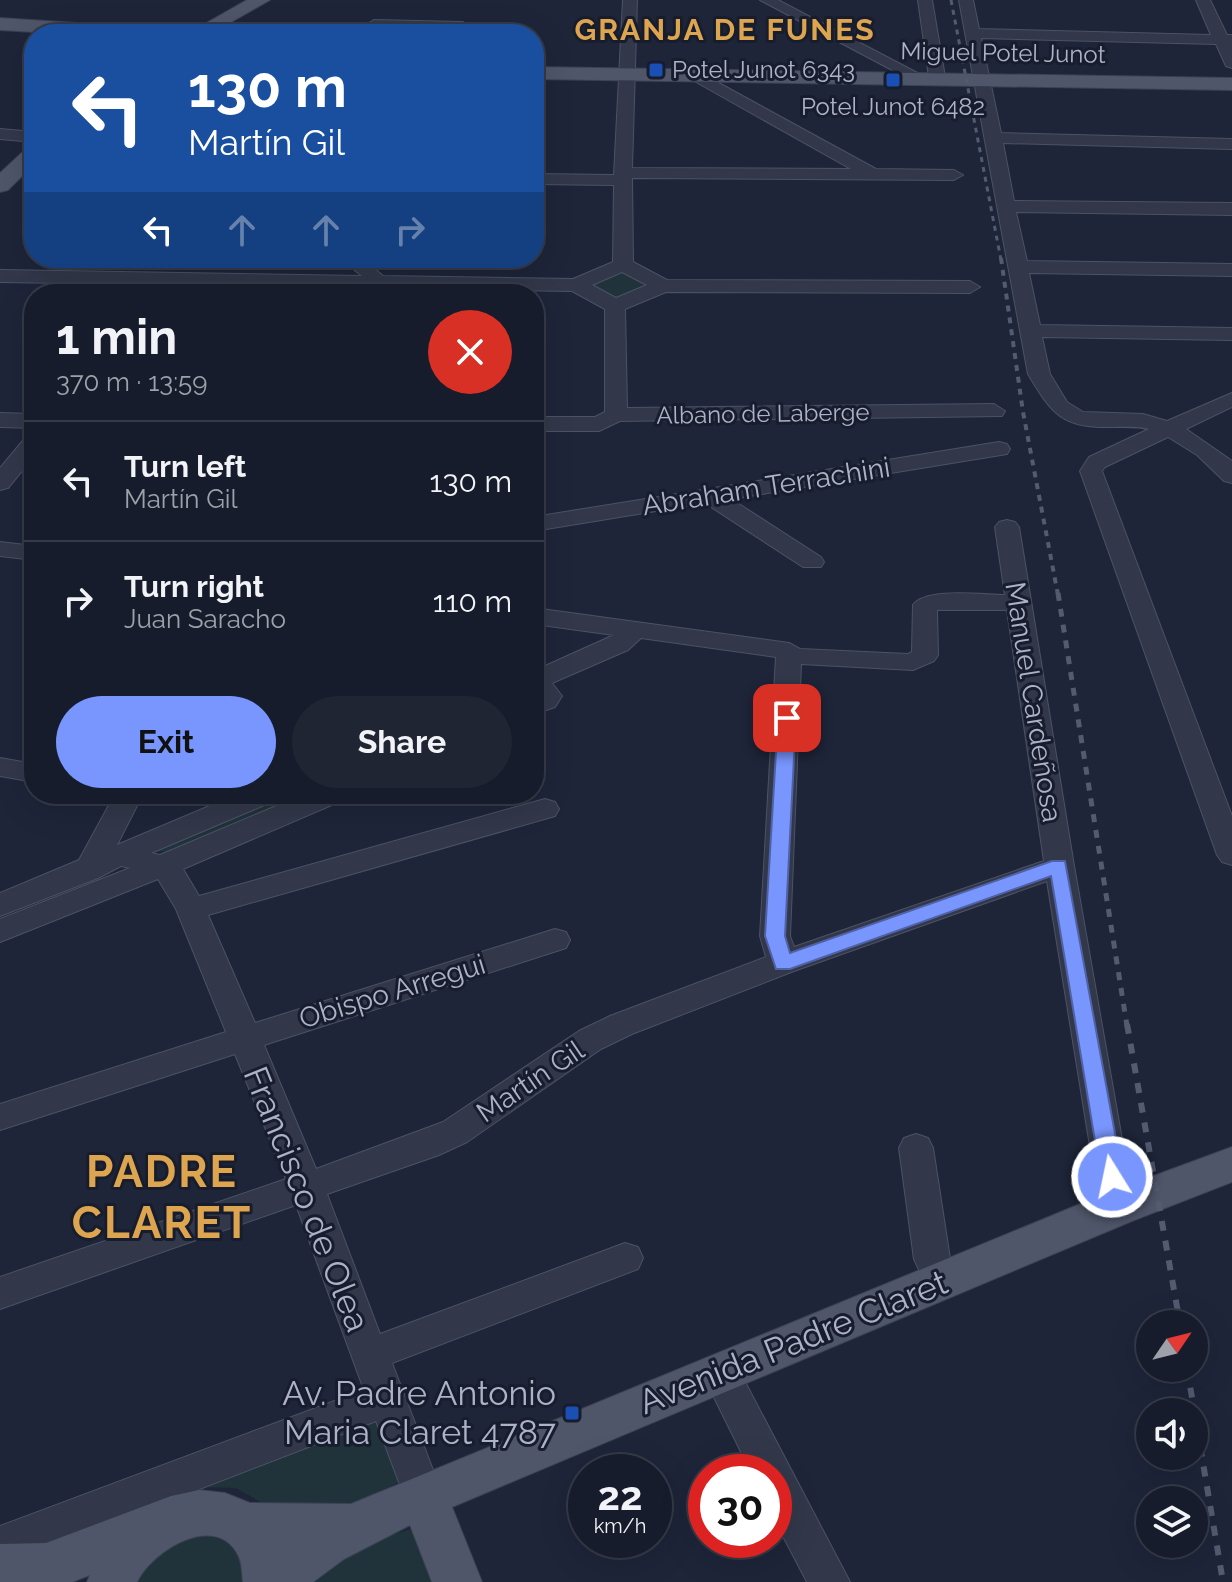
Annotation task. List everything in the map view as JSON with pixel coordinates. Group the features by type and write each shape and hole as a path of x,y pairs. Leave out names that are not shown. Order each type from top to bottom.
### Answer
{"main road":[{"path":"215,24 261,0"},
{"path":"233,24 277,0"},
{"path":"0,24 24,26"},
{"name":"Miguel Potel Junot","path":"544,73 1232,84"},
{"path":"0,185 24,162"},
{"path":"0,203 24,180"},
{"name":"Avenida Padre Claret","path":"278,1582 296,1562 356,1525 720,1371 1232,1164"},
{"name":"Francisco de Olea","path":"423,1496 457,1582"},
{"name":"Avenida Padre Claret","path":"0,1568 46,1567 146,1531 163,1521 200,1512 217,1514 245,1527 309,1529 356,1525"},
{"path":"245,1527 263,1551 268,1582"},
{"path":"111,1580 126,1552 146,1531"}],"street":[{"path":"623,265 630,0"},
{"path":"767,0 927,77 925,0"},
{"path":"966,0 1039,374 1067,413 1084,419 1142,421 1169,430 1229,467"},
{"path":"1203,0 1227,40 1232,63"},
{"path":"464,24 468,7"},
{"path":"972,33 1227,40"},
{"path":"695,75 872,174"},
{"path":"0,134 24,136"},
{"path":"992,138 1232,144"},
{"path":"544,179 954,175"},
{"path":"1007,206 1232,209"},
{"path":"544,285 576,285 623,265"},
{"path":"623,265 663,286"},
{"path":"1018,267 1232,270"},
{"path":"171,284 184,268"},
{"path":"364,268 373,275 376,282"},
{"path":"0,276 122,284"},
{"path":"353,284 509,284"},
{"path":"576,285 615,306"},
{"path":"615,306 663,286 970,287"},
{"path":"615,306 616,415"},
{"path":"1030,331 1232,334"},
{"path":"1232,399 1092,466 1232,855"},
{"name":"Albano de Laberge","path":"544,424 599,424 616,415 994,411"},
{"path":"0,420 24,421"},
{"name":"Abraham Terrachini","path":"544,522 999,449"},
{"path":"0,483 24,454"},
{"path":"710,496 812,562"},
{"name":"Manuel Cardeñosa","path":"1007,527 1059,866 1117,1208"},
{"path":"0,549 24,552"},
{"path":"544,617 786,652 913,662 925,655 925,605 930,602 1019,603"},
{"path":"544,684 619,644 636,629"},
{"path":"783,963 775,936 786,652"},
{"path":"0,767 24,771"},
{"path":"100,876 125,804"},
{"path":"0,931 100,876 118,855 240,804"},
{"path":"0,905 100,876 163,866 308,804"},
{"path":"191,909 545,809"},
{"path":"118,855 163,866"},
{"name":"Francisco de Olea","path":"163,866 173,873 191,909 307,1188 423,1496"},
{"name":"Martín Gil","path":"0,1293 307,1188 455,1132 590,1040 621,1025 783,963 1059,866"},
{"name":"Obispo Arregui","path":"0,1117 555,940"},
{"path":"916,1148 932,1259 942,1280"},
{"path":"369,1355 625,1258"},
{"path":"720,1371 762,1454"},
{"path":"0,1546 385,1400"},
{"path":"792,1513 829,1582"}],"shaded area":[{"path":"622,267 658,286 617,303 581,284"},
{"path":"247,804 291,804 178,852 135,851"},
{"path":"381,1412 406,1478 332,1517 302,1519 282,1514 236,1488 200,1487 107,1520 65,1548 21,1551"},
{"path":"206,1529 237,1546 249,1582 128,1582 137,1563"},
{"path":"412,1529 433,1582 306,1582 310,1575 386,1536"}],"railway":[{"path":"951,0 1001,260"},
{"path":"1001,258 1023,412 1058,595"},
{"path":"1058,593 1127,1026"},
{"path":"1127,1024 1178,1310"},
{"path":"1189,1382 1223,1582"}],"place":[{"name":"Potel Junot 6343","path":"656,70"},
{"name":"Potel Junot 6482","path":"893,80"},
{"name":"Av. Padre Antonio Maria Claret 4787","path":"572,1413"}],"district":[{"name":"GRANJA DE FUNES","path":"725,30"},
{"name":"PADRE CLARET","path":"162,1198"}],"route":[{"path":"787,718 775,936 783,963 1059,866 1112,1177"}]}
